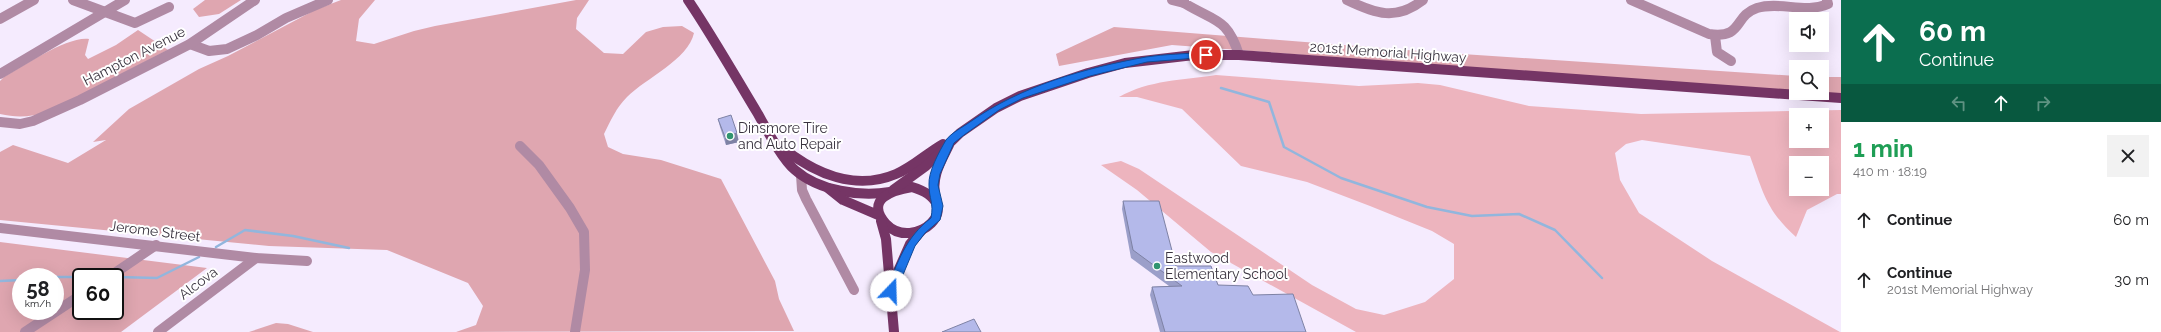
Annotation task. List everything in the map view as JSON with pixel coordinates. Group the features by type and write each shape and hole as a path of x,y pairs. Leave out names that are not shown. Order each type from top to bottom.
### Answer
{"main road":[{"path":"688,0 709,31 771,136 793,168 801,175 825,186 843,200 880,218 893,230 901,232 922,230"},
{"name":"201st Memorial Highway","path":"892,191 926,166 951,141 996,108 1020,96 1088,73 1147,60 1194,55 1240,55 1841,98"},
{"path":"771,136 804,164 819,172 839,178 867,181 889,177 898,173 928,152 951,141"},
{"name":"201st Memorial Highway","path":"935,199 933,185 935,174 951,141"},
{"path":"825,186 870,195 907,187 921,189 935,199 938,206 938,214 931,225 922,230 910,244 891,287"},
{"path":"892,191 880,201 878,208 886,239 894,332"}],"street":[{"path":"0,19 34,0"},
{"path":"73,0 135,23 169,7"},
{"path":"0,74 125,0"},
{"name":"Hampton Avenue","path":"0,122 20,124 33,121 74,103 190,44 255,0"},
{"path":"190,44 209,51 227,49 257,35 286,18 328,0"},
{"path":"1172,0 1184,1 1222,22 1231,32 1240,55"},
{"path":"1347,0 1376,12 1397,15 1410,10 1423,0"},
{"path":"1631,0 1715,36 1727,35 1734,31 1747,12 1757,8 1817,8 1828,4 1827,0"},
{"path":"1715,36 1714,50 1716,54 1731,61"},
{"path":"520,146 538,165 570,208 584,232 585,270 575,332"},
{"path":"801,175 802,190 806,199 854,290"},
{"name":"Jerome Street","path":"0,228 156,245 256,258 307,261"},
{"path":"122,268 156,245"},
{"name":"Alcova","path":"158,332 256,258"},
{"path":"25,332 72,301"}],"shaded area":[{"path":"205,0 241,0 219,14 199,17 193,9"},
{"path":"341,0 375,0 359,19 356,41 374,44 435,26 576,0 589,0 577,18 576,29 604,53 623,54 646,32 663,27 682,26 694,33 684,52 635,90 620,105 604,134 608,147 623,154 661,160 721,179 775,281 779,299 794,331 456,332 476,325 483,306 468,283 387,250 269,246 0,220 0,152 13,145 68,163 106,140 93,142 129,109 199,69 228,56 315,10"},
{"path":"1114,27 1432,52 1789,76 1789,91 1172,45 1059,66 1056,54"},
{"path":"138,30 168,50 48,112 24,116 0,114 0,81 4,77 46,53 69,42 80,39 89,39 85,55 88,59 116,45"},
{"path":"1216,75 1359,86 1418,83 1440,85 1529,106 1641,114 1789,111 1789,148 1829,148 1829,110 1841,110 1841,194 1837,194 1807,210 1796,237 1778,218 1772,209 1762,190 1750,156 1642,140 1626,144 1615,153 1620,180 1639,213 1712,261 1840,332 1356,332 1211,252 1137,190 1101,165 1121,161 1139,169 1312,285 1356,309 1384,315 1425,302 1454,279 1454,244 1432,231 1307,182 1241,166 1182,109 1137,97 1119,97 1142,87"},
{"path":"1829,77 1841,77 1841,96 1829,94"},
{"path":"0,242 207,268 121,332 0,332"},
{"path":"276,323 288,324 313,332 249,332"}],"building":[{"path":"731,115 737,133 725,137 718,119"},
{"name":"Eastwood Elementary School","path":"1123,201 1159,201 1176,266 1211,266 1218,285 1248,286 1253,295 1293,294 1306,332 1165,332 1152,287 1182,286 1133,250"},
{"path":"974,319 981,332 942,332"}],"waterway":[{"path":"1221,88 1269,102 1284,147 1341,178 1427,207 1472,216 1519,214 1555,230 1602,278"},
{"path":"216,247 245,230 293,236 349,248"},
{"path":"124,277 157,278 199,257"},
{"path":"64,277 72,277"},
{"path":"0,281 12,280"}],"place":[{"name":"Dinsmore Tire and Auto Repair","path":"730,136"},
{"name":"Eastwood Elementary School","path":"1157,266"}],"route":[{"path":"891,291 891,287 910,244 922,230 931,225 938,214 938,206 935,199 933,185 935,174 951,141 960,133 996,108 1020,96 1088,73 1147,60 1206,55"}]}
